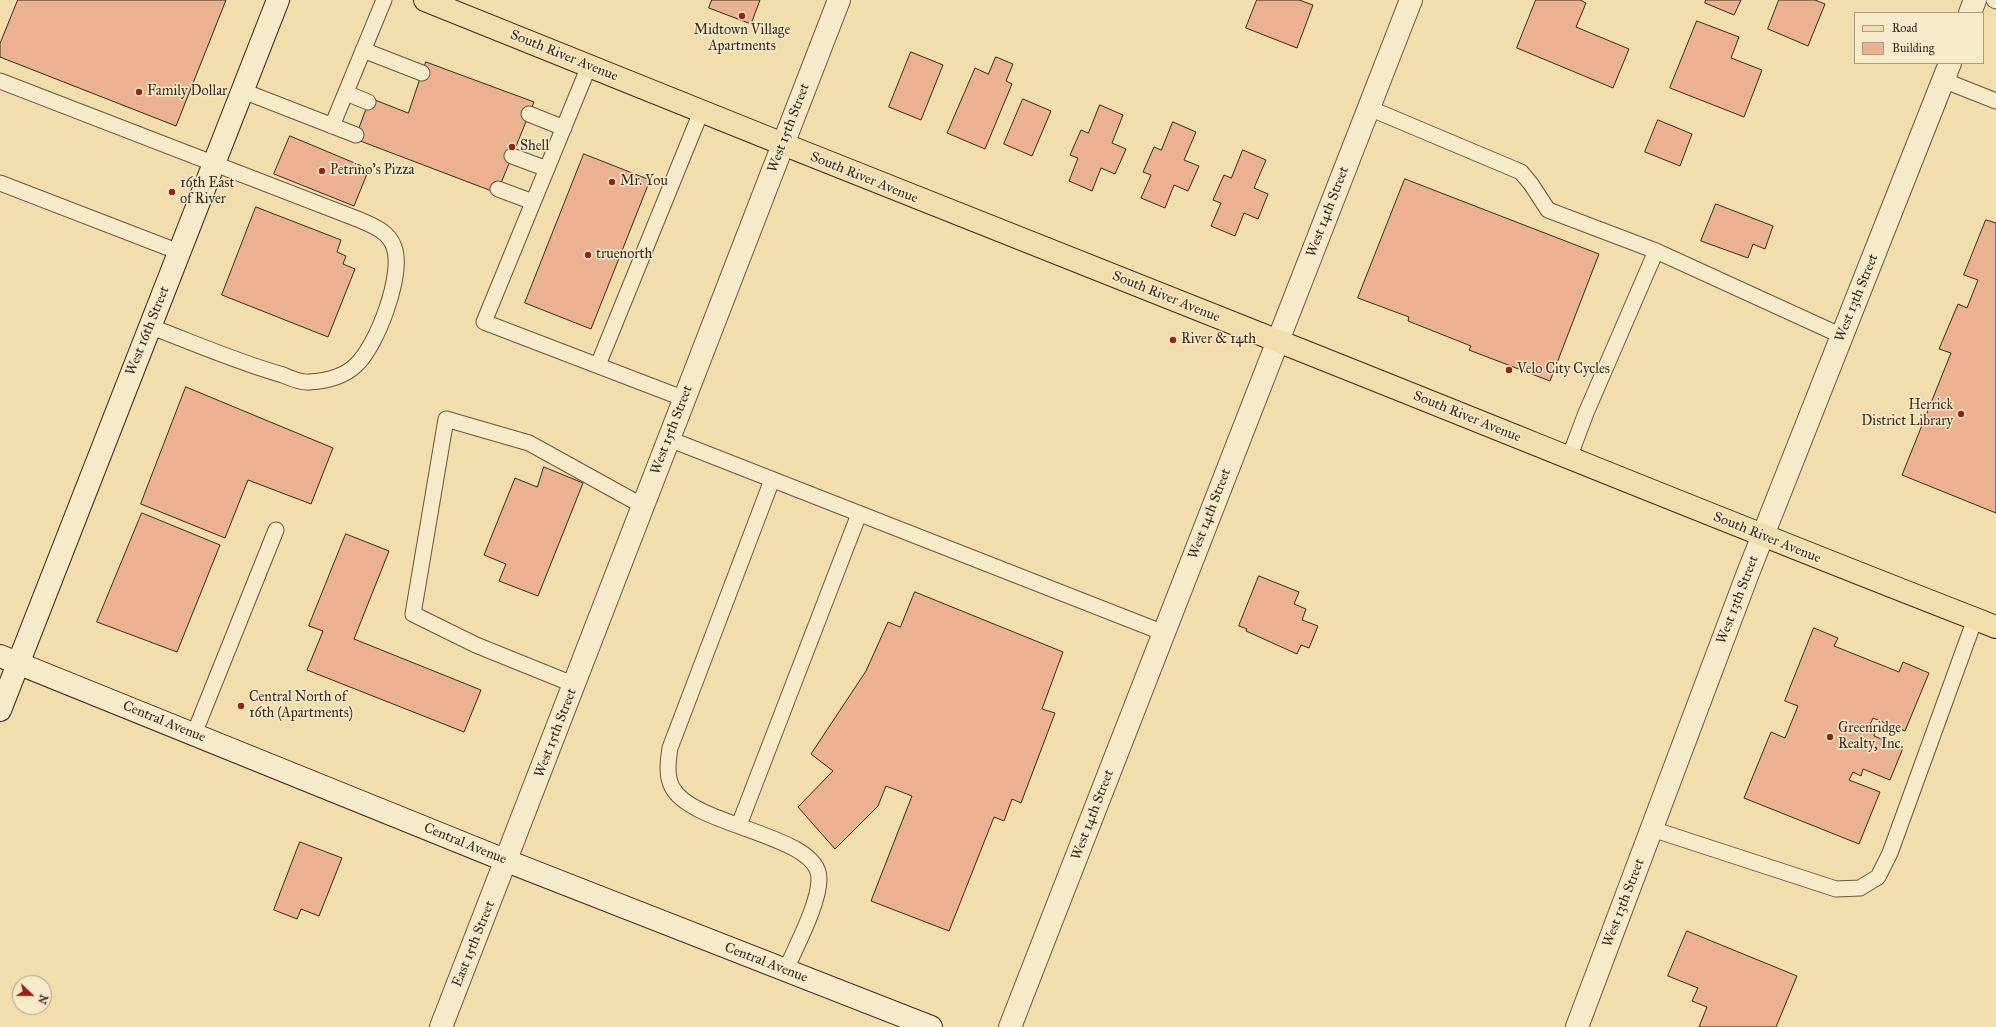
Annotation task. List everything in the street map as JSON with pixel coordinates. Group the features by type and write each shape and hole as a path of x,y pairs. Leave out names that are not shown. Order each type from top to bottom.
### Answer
{"main road":[{"name":"South River Avenue","path":"426,0 783,145 1278,341 1763,536 1996,627"}],"street":[{"name":"West 16th Street","path":"0,710 9,660 150,326 278,0"},
{"name":"West 15th Street","path":"507,861 839,0"},
{"name":"West 14th Street","path":"1010,1027 1411,0"},
{"path":"1970,12 1975,0"},
{"name":"West 13th Street","path":"1577,1027 1763,536 1946,71"},
{"name":"Central Avenue","path":"9,660 507,861 931,1027"},
{"name":"East 15th Street","path":"441,1027 507,861"}],"lane":[{"path":"332,126 384,0"},
{"path":"363,50 422,73"},
{"path":"589,66 484,322 685,399"},
{"path":"1946,71 1996,101"},
{"path":"0,81 360,220 382,230 394,248 396,274 386,311 370,349 356,366 333,378 307,383 268,371 150,326"},
{"path":"243,91 356,135"},
{"path":"346,93 368,102"},
{"path":"1369,108 1520,172 1532,184 1548,210 1656,251 1842,336"},
{"path":"598,365 701,112"},
{"path":"529,114 564,128"},
{"path":"512,156 547,169"},
{"path":"0,183 179,252"},
{"path":"498,189 533,202"},
{"path":"1570,458 1586,413 1656,251"},
{"path":"575,685 476,645 413,614 446,420 529,443 643,506"},
{"path":"669,439 1164,633"},
{"path":"772,480 670,748 667,770 672,787 682,800 697,809 783,842 800,851 813,863 820,877 818,892 786,970"},
{"path":"739,825 859,514"},
{"path":"194,734 276,530"},
{"path":"1652,829 1836,888 1860,888 1878,876 1890,853 1975,619"}],"building":[{"name":"Family Dollar","path":"18,0 226,0 176,126 0,57 0,44"},
{"name":"Midtown Village Apartments","path":"712,0 760,0 751,24 709,8"},
{"path":"1257,0 1299,0 1313,5 1297,48 1246,28"},
{"path":"1536,0 1580,0 1586,3 1576,27 1629,49 1613,88 1517,48"},
{"path":"1706,0 1741,0 1734,15 1705,3"},
{"path":"1779,0 1815,0 1825,4 1808,46 1768,29"},
{"path":"1697,21 1739,37 1731,58 1762,70 1744,117 1670,88"},
{"path":"911,52 943,65 921,120 889,107"},
{"path":"996,57 1013,64 1006,81 1012,84 985,149 947,133 975,68 988,74"},
{"path":"426,62 534,102 497,193 355,139 370,98 408,113"},
{"path":"1023,99 1051,111 1032,156 1004,144"},
{"path":"1100,105 1123,115 1112,143 1126,149 1115,174 1101,168 1092,191 1069,181 1078,158 1070,155 1081,130 1088,133"},
{"path":"1658,120 1692,134 1680,166 1645,152"},
{"path":"1173,122 1196,132 1184,160 1199,166 1188,191 1174,185 1165,208 1141,198 1151,175 1143,172 1154,147 1161,150"},
{"name":"Petrino's Pizza","path":"290,136 369,169 354,206 274,174"},
{"path":"1243,150 1266,160 1254,188 1268,194 1258,219 1244,213 1235,236 1211,226 1221,203 1213,200 1224,175 1231,178"},
{"path":"584,154 650,180 591,329 525,303"},
{"path":"1405,179 1599,254 1550,381 1469,350 1471,346 1408,321 1409,317 1358,298"},
{"path":"1716,204 1773,226 1765,249 1753,244 1748,258 1701,241"},
{"path":"256,207 341,240 337,252 346,256 343,264 355,269 328,337 222,295"},
{"name":"Herrick District Library","path":"1986,220 1996,223 1996,513 1902,475 1951,353 1939,349 1958,304 1967,308 1978,280 1964,275"},
{"path":"186,387 333,448 311,504 248,480 225,538 141,504"},
{"path":"544,467 583,483 538,596 499,581 506,564 484,555 515,478 537,487"},
{"path":"142,513 220,545 177,652 97,622"},
{"path":"346,534 389,551 354,639 481,690 464,732 307,670 323,631 309,626"},
{"path":"1259,576 1299,592 1294,604 1306,609 1302,620 1318,626 1309,648 1301,645 1297,654 1246,631 1247,629 1239,626"},
{"path":"915,592 1063,652 1042,709 1055,713 1021,803 1012,799 1004,821 994,817 949,931 871,901 912,796 886,786 878,806 835,849 798,807 833,771 811,754 866,671 888,622 900,627"},
{"name":"Greenridge Realty, Inc.","path":"1814,628 1838,638 1834,646 1899,672 1903,662 1929,673 1905,731 1873,718 1869,727 1876,730 1874,736 1903,748 1890,780 1863,769 1861,776 1853,772 1849,780 1880,792 1859,844 1744,798 1771,732 1785,738 1798,706 1785,701"},
{"path":"300,842 342,858 319,916 301,909 297,919 274,910"},
{"path":"1687,931 1797,976 1776,1027 1699,1027 1707,1007 1692,1001 1698,988 1668,976"}],"place":[{"name":"Midtown Village Apartments","path":"742,16"},
{"name":"Family Dollar","path":"139,92"},
{"name":"Shell","path":"512,147"},
{"name":"Petrino's Pizza","path":"322,171"},
{"name":"Mr. You","path":"612,182"},
{"name":"16th East of River","path":"172,192"},
{"name":"truenorth","path":"588,255"},
{"name":"River & 14th","path":"1173,340"},
{"name":"Velo City Cycles","path":"1509,370"},
{"name":"Herrick District Library","path":"1961,414"},
{"name":"Central North of 16th (Apartments)","path":"241,706"},
{"name":"Greenridge Realty, Inc.","path":"1830,737"}]}
